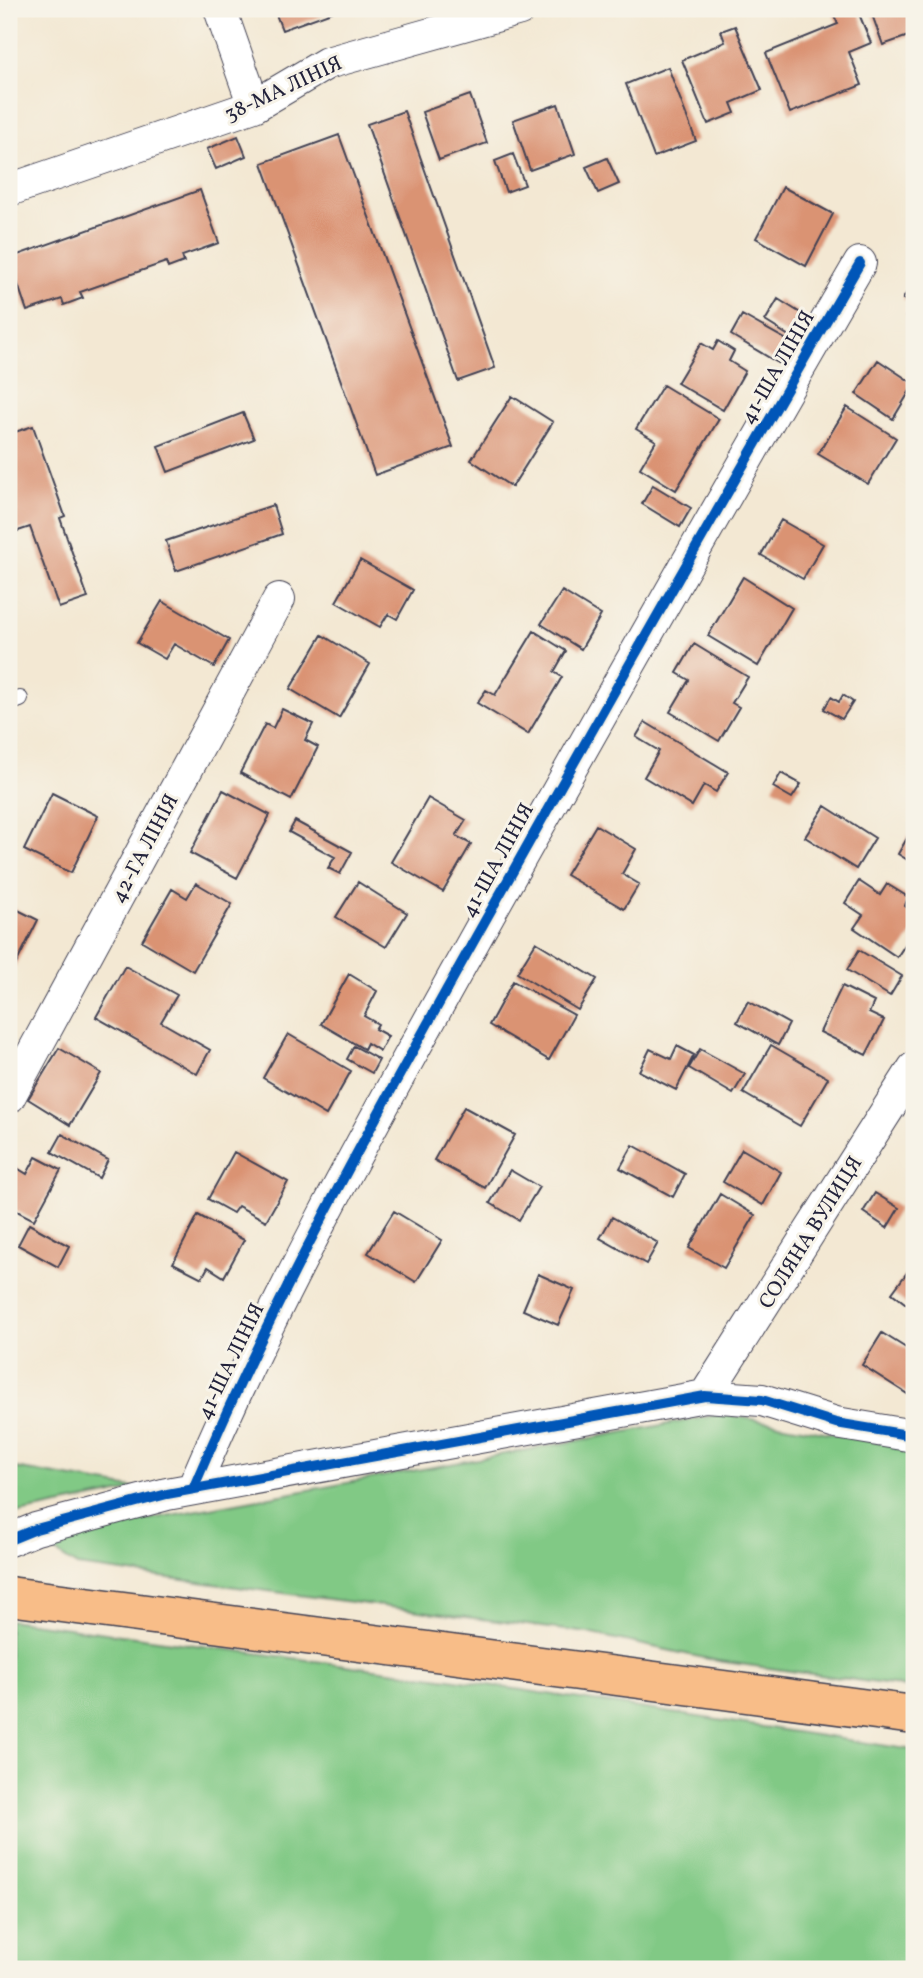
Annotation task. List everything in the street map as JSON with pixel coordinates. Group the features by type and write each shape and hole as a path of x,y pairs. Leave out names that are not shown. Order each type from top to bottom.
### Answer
{"highway":[{"path":"9,1596 914,1715"}],"street":[{"path":"220,9 254,106"},
{"name":"38-МА ЛІНІЯ","path":"9,190 254,106 327,63 520,9"},
{"name":"41-ША ЛІНІЯ","path":"193,1489 235,1389 365,1137 674,582 860,263"},
{"name":"42-ГА ЛІНІЯ","path":"9,1097 278,599"},
{"name":"СОЛЯНА ВУЛИЦЯ","path":"705,1396 914,1068"},
{"path":"9,1540 36,1529 193,1489 705,1396 762,1400 836,1423 914,1436"}],"green space":[{"path":"723,1414 914,1448 914,1688 718,1661 588,1633 77,1566 54,1551 68,1534"},
{"path":"9,1467 138,1489 9,1515"},
{"path":"9,1620 449,1679 914,1750 914,1969 9,1969"}],"building":[{"path":"274,9 331,9 332,12 282,30"},
{"path":"831,9 857,9 871,43 849,52 862,85 790,113 766,53 838,24"},
{"path":"870,9 914,9 914,34 883,45"},
{"path":"735,26 762,90 731,103 735,113 708,124 682,60 725,42 721,31"},
{"path":"668,67 696,141 654,157 626,84"},
{"path":"470,95 487,143 439,160 422,112"},
{"path":"558,104 575,154 530,170 513,120"},
{"path":"404,111 495,368 458,381 367,124"},
{"path":"339,135 453,447 375,475 262,163"},
{"path":"238,136 246,156 216,169 207,149"},
{"path":"513,154 525,185 506,192 495,161"},
{"path":"607,158 619,184 598,193 586,167"},
{"path":"783,187 833,214 806,266 756,238"},
{"path":"200,190 219,243 182,256 184,262 168,268 166,262 80,292 83,298 64,305 62,299 27,311 9,258"},
{"path":"914,281 914,321 906,316 913,305 903,299"},
{"path":"778,299 807,317 794,339 765,321"},
{"path":"742,315 792,343 780,364 731,335"},
{"path":"718,341 734,351 729,361 745,371 723,410 677,383 701,343 713,350"},
{"path":"878,360 914,384 893,419 856,394"},
{"path":"663,385 719,419 676,490 640,468 656,441 636,429"},
{"path":"512,396 553,422 512,487 471,460"},
{"path":"847,407 896,438 868,484 818,454"},
{"path":"243,413 254,439 168,472 158,446"},
{"path":"33,426 65,516 60,518 88,598 59,608 30,527 9,534 9,434"},
{"path":"653,485 691,508 680,527 642,504"},
{"path":"273,505 282,534 176,571 166,541"},
{"path":"781,520 823,544 803,579 761,555"},
{"path":"360,560 413,590 397,619 388,614 380,627 336,602"},
{"path":"743,577 792,608 758,666 708,636"},
{"path":"562,591 601,615 581,649 541,624"},
{"path":"162,601 229,640 214,667 174,644 165,659 137,643"},
{"path":"534,631 566,651 554,672 562,677 528,734 477,703 486,690 495,695"},
{"path":"322,635 370,664 339,718 290,689"},
{"path":"694,644 748,677 732,703 739,707 719,741 670,712 689,680 677,673"},
{"path":"843,695 853,702 842,719 824,709 831,697 839,702"},
{"path":"282,709 313,724 305,740 318,747 291,800 240,773 265,724 273,728"},
{"path":"645,722 728,772 716,792 704,785 692,806 644,777 659,751 636,737"},
{"path":"781,773 801,784 792,798 773,787"},
{"path":"223,790 270,815 237,878 190,853"},
{"path":"52,793 98,816 71,873 24,850"},
{"path":"428,798 466,820 456,836 471,844 443,892 391,862"},
{"path":"825,806 875,838 856,869 805,837"},
{"path":"295,821 352,852 340,874 328,868 335,857 289,832"},
{"path":"596,825 636,849 622,874 639,884 624,909 566,875"},
{"path":"910,833 914,836 914,864 898,854"},
{"path":"859,881 880,895 887,884 908,897 905,906 914,913 914,931 897,957 854,928 863,915 845,903"},
{"path":"358,882 407,913 386,947 336,917"},
{"path":"196,883 232,904 193,971 142,941 172,889 187,898"},
{"path":"10,906 38,920 9,978 9,908"},
{"path":"536,942 597,979 578,1010 517,973"},
{"path":"859,950 902,976 890,996 847,970"},
{"path":"125,966 177,995 161,1022 210,1050 197,1074 96,1017"},
{"path":"349,974 377,991 364,1016 378,1024 375,1029 388,1036 380,1051 367,1043 364,1049 321,1024"},
{"path":"513,981 574,1015 549,1060 489,1025"},
{"path":"842,986 874,1002 869,1013 884,1020 866,1055 820,1032"},
{"path":"748,1001 789,1024 778,1045 737,1022"},
{"path":"288,1034 351,1071 326,1115 263,1078"},
{"path":"771,1045 828,1078 800,1126 743,1093"},
{"path":"354,1046 379,1060 372,1073 347,1059"},
{"path":"677,1046 694,1055 676,1090 639,1071 650,1049 671,1059"},
{"path":"59,1048 101,1073 70,1125 28,1099"},
{"path":"700,1049 745,1074 733,1094 689,1068"},
{"path":"464,1107 515,1135 485,1188 434,1160"},
{"path":"62,1134 108,1160 99,1178 52,1152"},
{"path":"633,1145 685,1174 673,1197 620,1168"},
{"path":"742,1149 781,1172 763,1205 723,1182"},
{"path":"234,1152 288,1182 266,1221 238,1206 233,1213 208,1199"},
{"path":"36,1157 61,1170 34,1220 9,1207 9,1163 27,1174"},
{"path":"510,1170 539,1187 519,1220 490,1203"},
{"path":"875,1193 899,1208 887,1228 863,1212"},
{"path":"720,1194 755,1215 724,1268 689,1248"},
{"path":"394,1211 442,1240 416,1282 368,1253"},
{"path":"198,1215 244,1240 224,1277 208,1267 202,1278 173,1263"},
{"path":"612,1217 658,1243 646,1264 600,1238"},
{"path":"29,1224 69,1246 58,1267 18,1245"},
{"path":"914,1263 914,1310 892,1293"},
{"path":"538,1274 574,1290 558,1325 523,1310"},
{"path":"882,1333 914,1353 914,1387 909,1395 862,1365"}],"cycle path":[{"path":"193,1489 258,1345 367,1135 622,678 860,263"},
{"path":"9,1540 36,1529 167,1494 705,1396 762,1400 836,1423 914,1436"}]}
